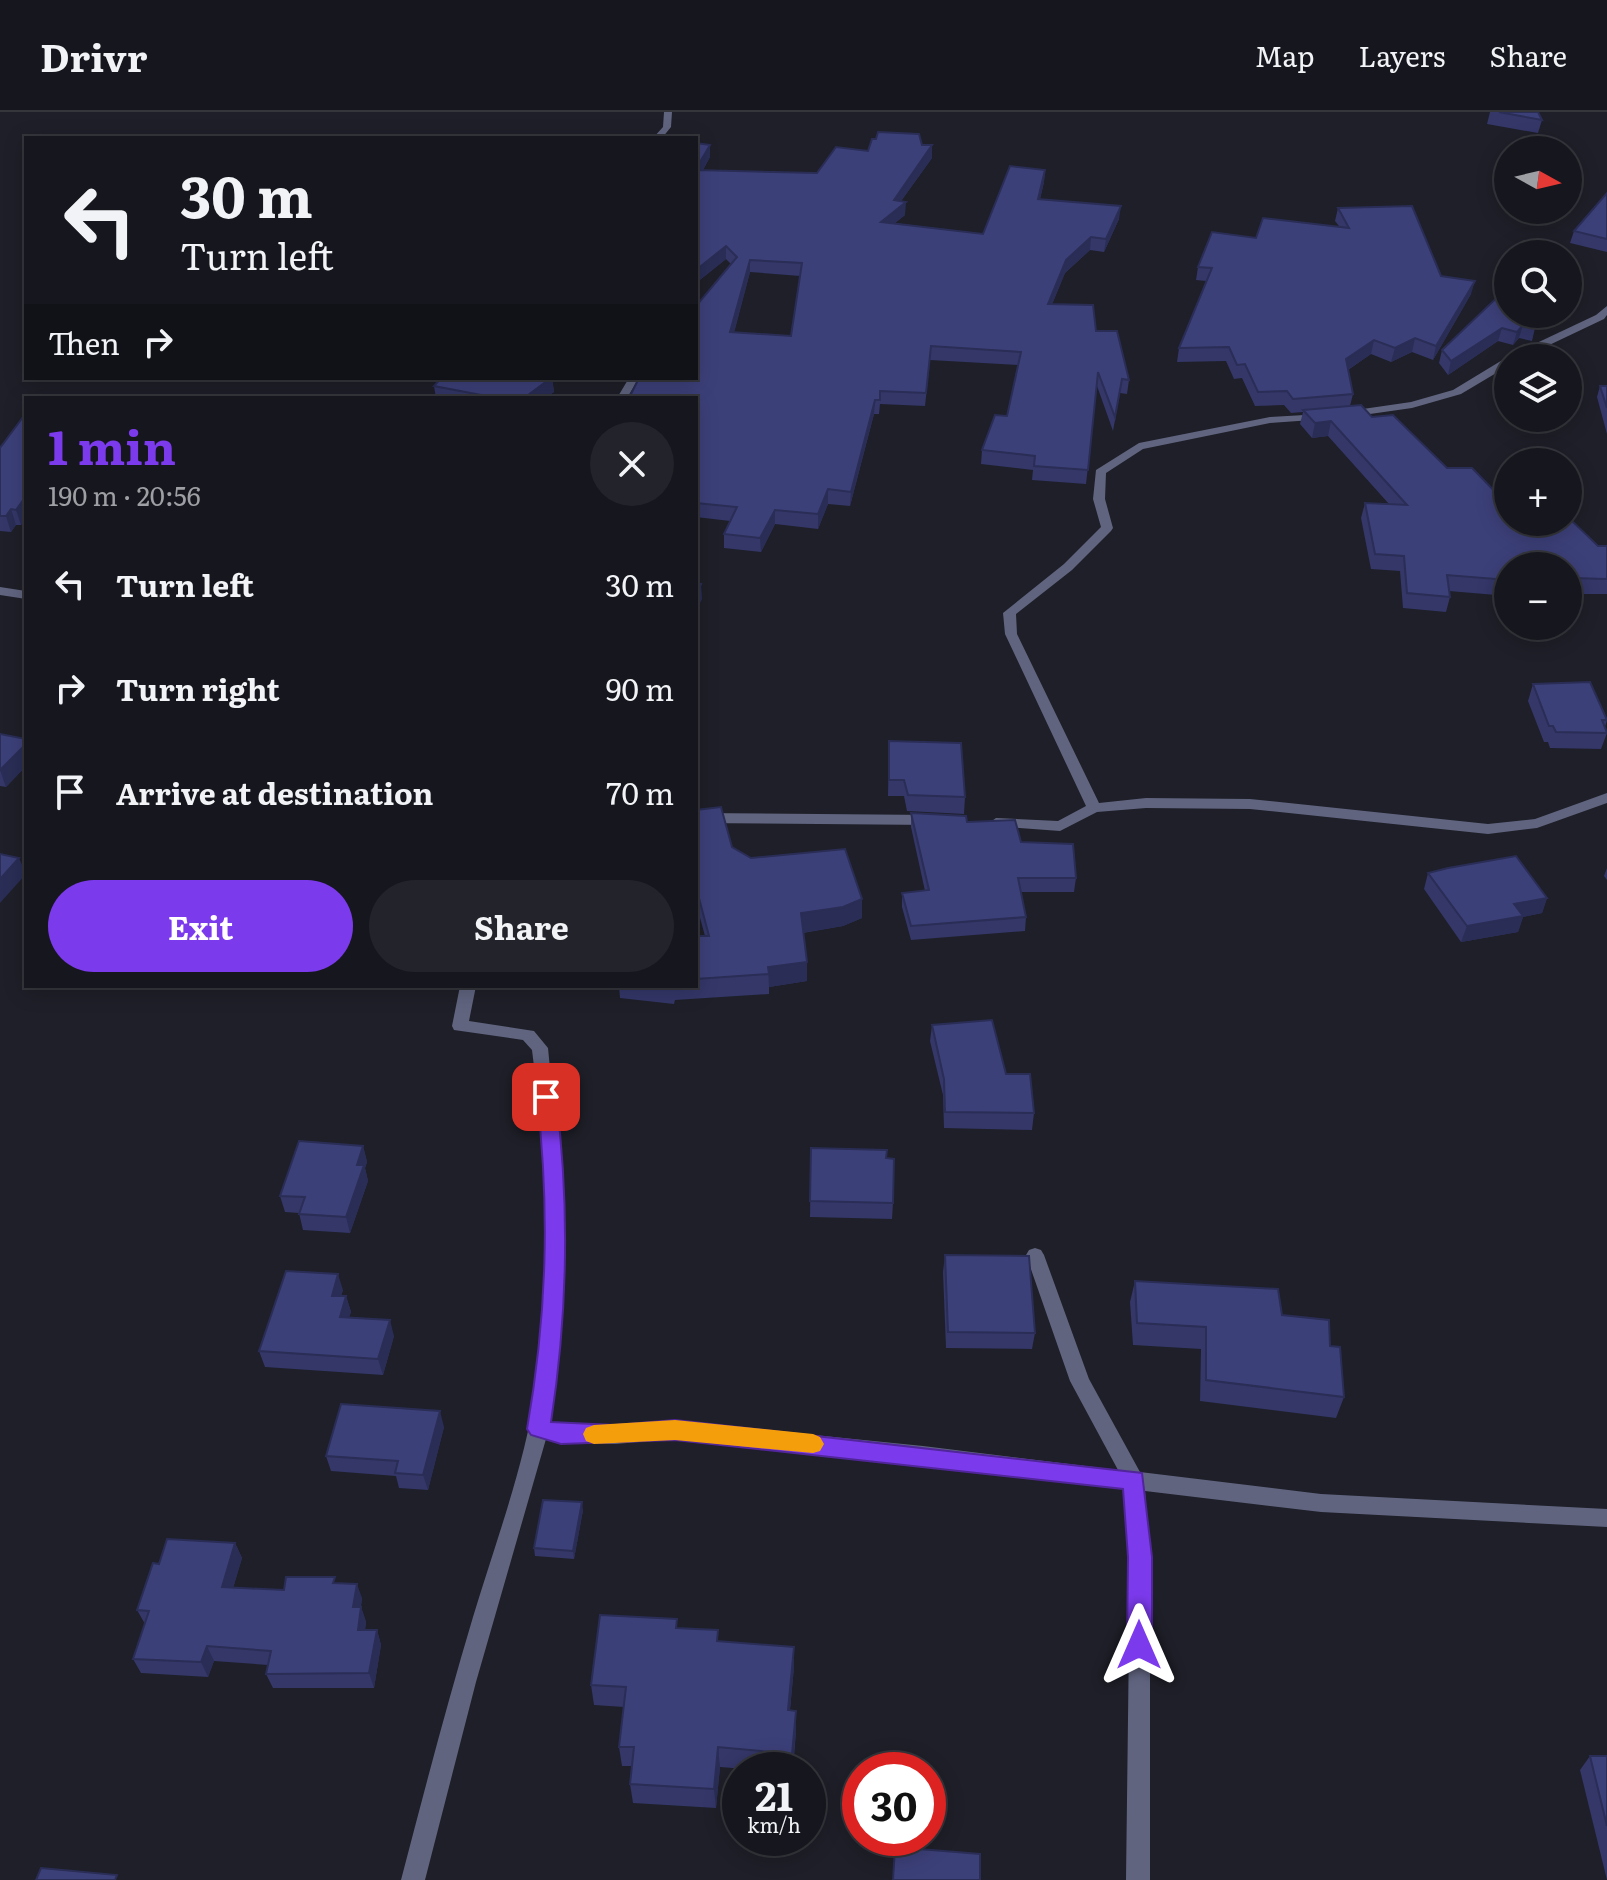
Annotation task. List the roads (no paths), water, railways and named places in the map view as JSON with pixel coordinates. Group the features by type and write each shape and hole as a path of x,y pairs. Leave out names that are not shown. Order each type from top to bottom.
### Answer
{"street":[{"path":"659,136 667,127 668,112"},
{"path":"1543,344 1600,317 1607,309"},
{"path":"1094,808 1011,634 1009,613 1068,567 1107,528 1099,499 1100,472 1139,446 1270,420 1339,416 1412,405 1457,392 1494,370"},
{"path":"0,591 24,595"},
{"path":"981,823 1060,826 1094,808 1146,803 1250,804 1488,829 1537,823 1607,798"},
{"path":"698,818 949,821"},
{"path":"413,1880 461,1694 539,1429 550,1358 557,1238 556,1177 540,1048 528,1035 460,1026 468,988"},
{"path":"1035,1255 1080,1381 1134,1480 1140,1557 1138,1880"},
{"path":"539,1429 561,1434 615,1435 675,1430 1321,1503 1607,1518"}]}
